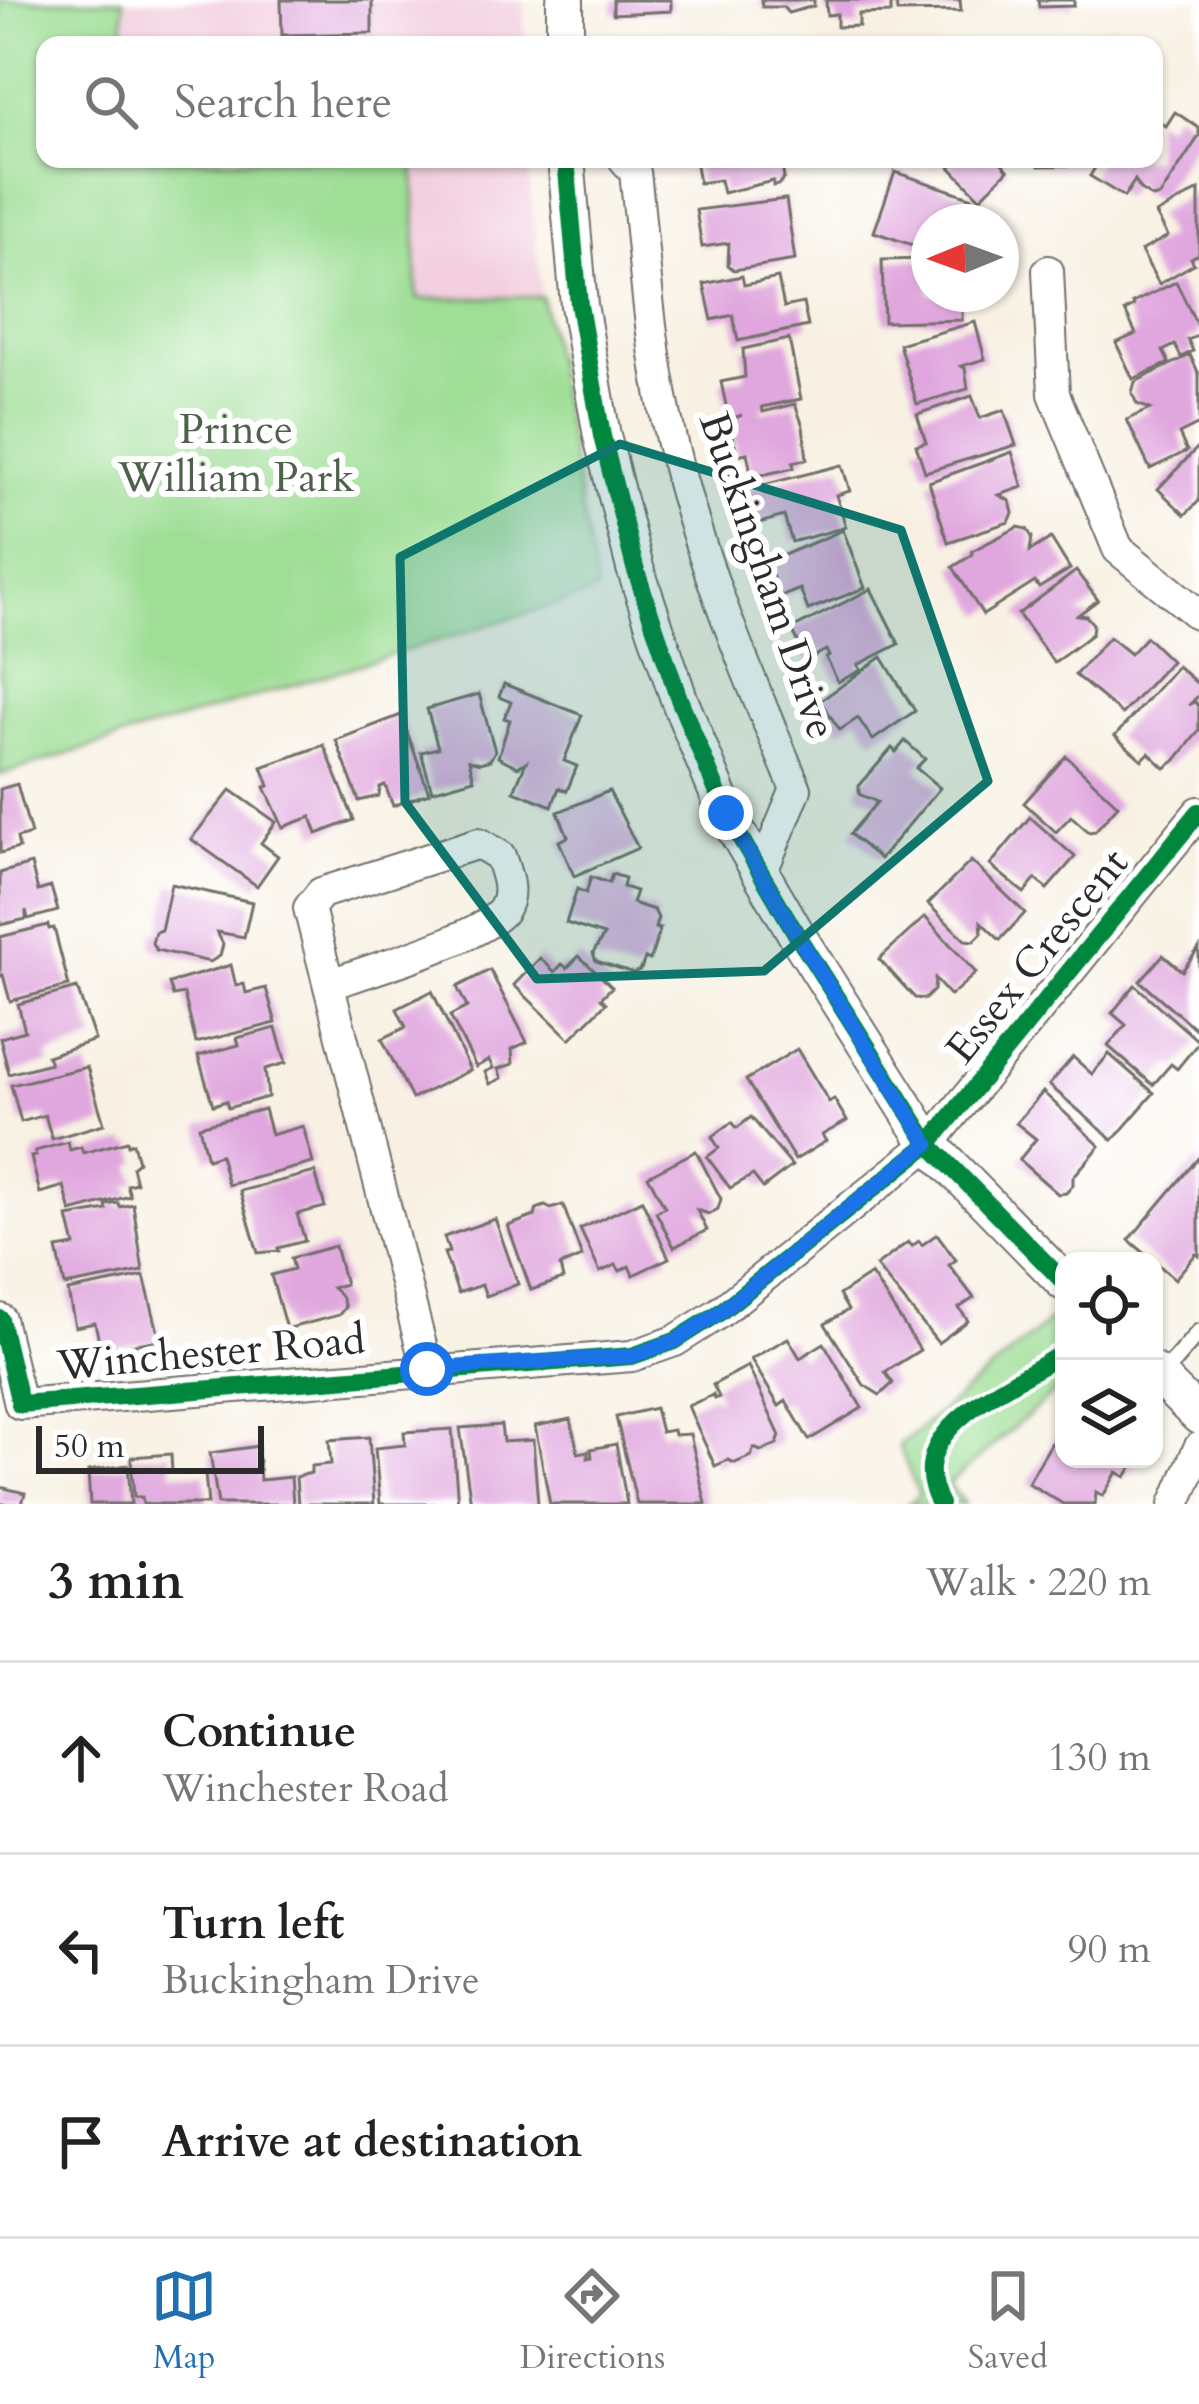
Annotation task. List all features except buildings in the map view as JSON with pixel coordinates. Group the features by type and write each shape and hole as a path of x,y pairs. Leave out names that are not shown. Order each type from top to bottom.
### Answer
{"street":[{"path":"565,0 565,36"},
{"path":"567,168 583,326 602,436 635,568 726,813 928,1144 1055,1273"},
{"name":"Buckingham Drive","path":"631,168 666,416 704,551 796,789 761,874"},
{"path":"1048,271 1054,394 1118,549 1199,615"},
{"name":"Essex Crescent","path":"928,1144 1199,812"},
{"path":"332,983 485,927 505,908 509,884 500,856 479,844 321,893 309,908 332,983 427,1369"},
{"name":"Winchester Road","path":"0,1318 20,1404 632,1356 675,1341 719,1313 928,1144"},
{"path":"1163,1381 1199,1416"},
{"path":"1175,1504 1199,1448"}],"lane":[{"path":"1163,1369 1199,1332"}],"highlighted area":[{"path":"620,444 901,530 988,781 764,971 537,979 405,802 400,557"}],"shaded area":[{"path":"123,0 524,0 525,36 124,36"},
{"path":"414,168 528,168 542,297 416,299"}],"green space":[{"name":"Prince William Park","path":"0,0 123,0 124,36 36,36 36,168 414,168 417,299 542,297 597,592 0,775"},
{"path":"1051,1320 1055,1324 1055,1392 949,1484 964,1504 908,1504 919,1495 899,1446"}],"cycle path":[{"path":"567,168 579,305 602,436 635,568 679,699 726,813 929,1144 1055,1273"},
{"path":"0,1319 20,1404 632,1356 675,1341 719,1313 929,1144 1199,812"},
{"path":"940,1504 931,1477 934,1452 948,1431 992,1394 1055,1357"}],"route":[{"path":"427,1369 632,1356 675,1341 719,1313 928,1144 726,813"}]}
